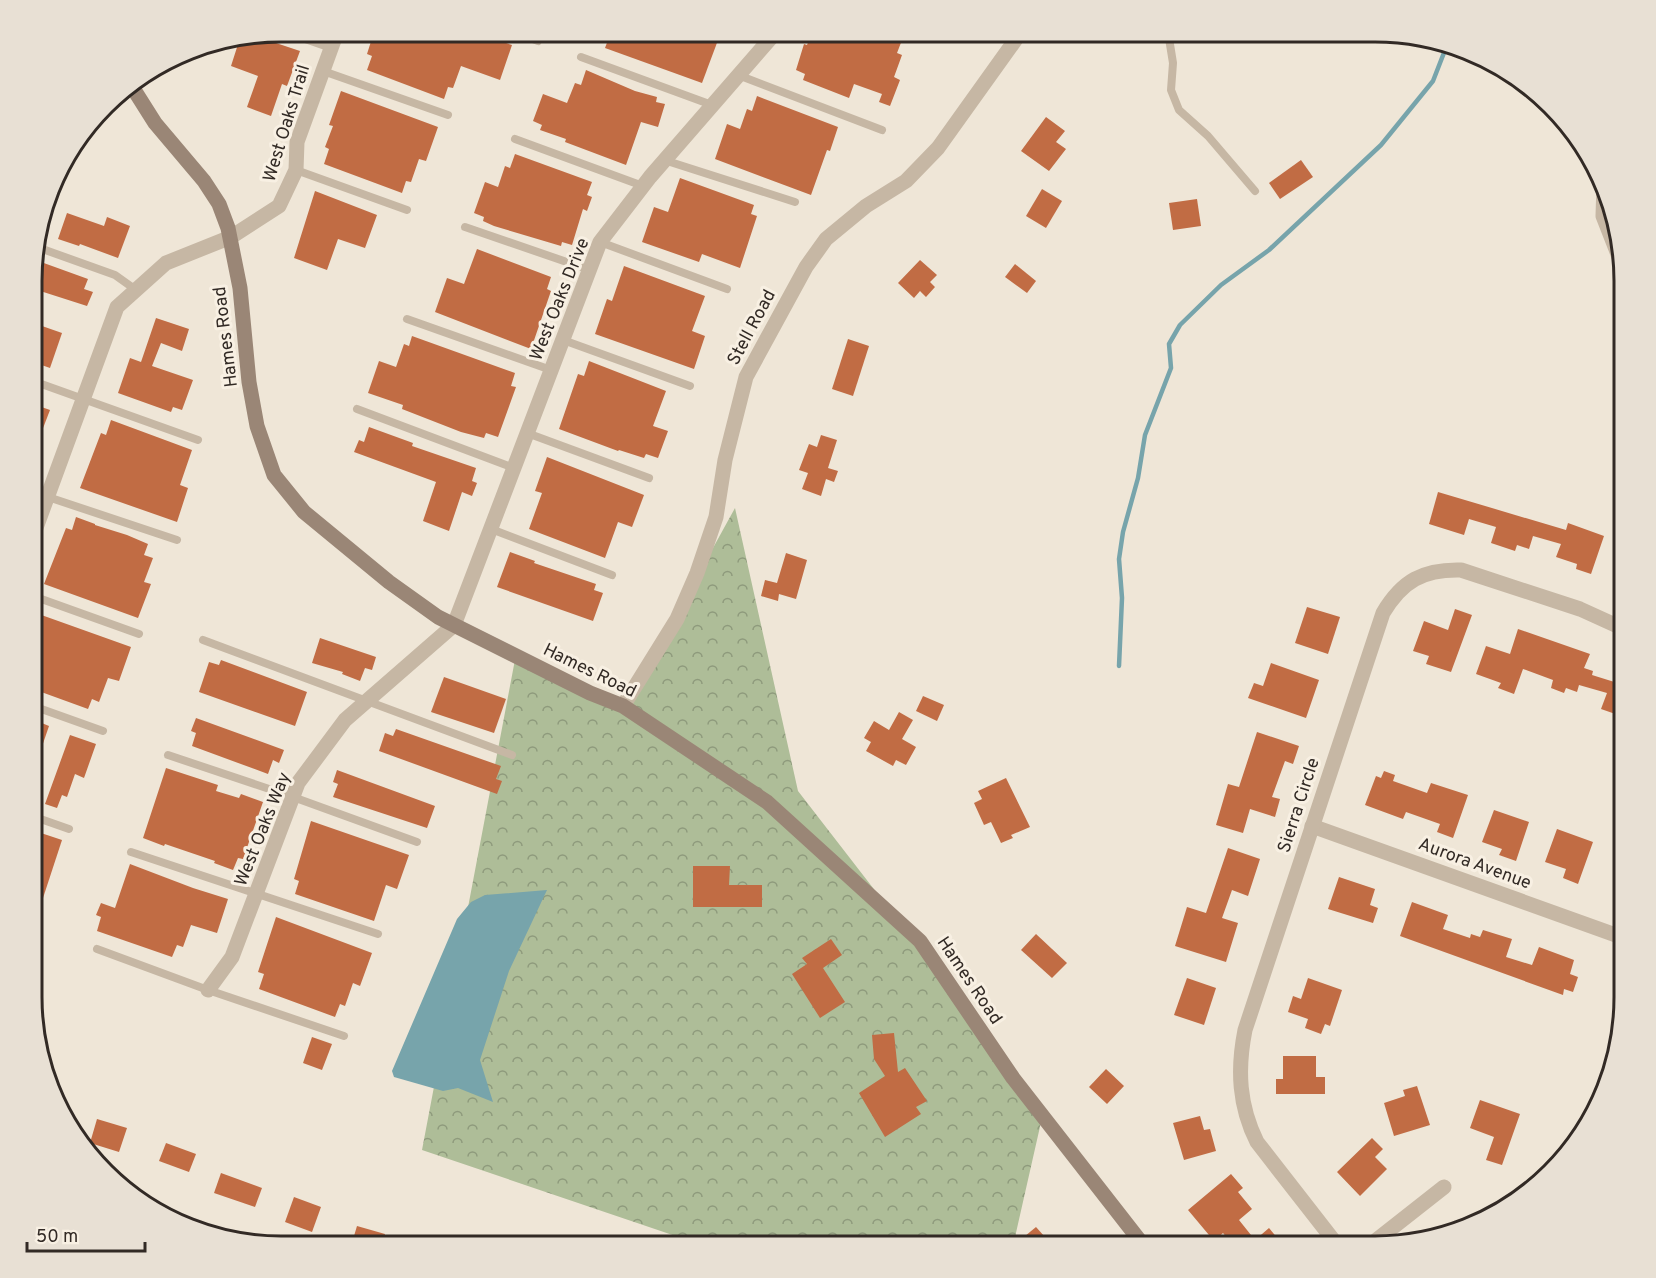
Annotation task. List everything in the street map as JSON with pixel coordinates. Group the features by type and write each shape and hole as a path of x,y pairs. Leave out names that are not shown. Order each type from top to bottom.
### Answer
{"street":[{"name":"West Oaks Trail","path":"42,490 83,400 117,307 165,263 231,237 279,206 296,170 297,142 333,42"},
{"name":"West Oaks Drive","path":"454,625 600,242 664,160 767,42"},
{"name":"Stell Road","path":"623,706 677,619 698,573 716,517 725,460 746,377 806,267 826,239 866,206 906,181 938,148 1014,42"},
{"name":"Hames Road","path":"135,91 155,123 204,181 219,204 231,237 240,288 249,382 257,426 274,475 304,512 349,550 438,617 590,693 623,706 767,802 920,941 1013,1078 1136,1236"},
{"path":"1603,211 1608,229"},
{"name":"Sierra Circle","path":"1330,1236 1257,1142 1246,1116 1239,1065 1245,1030 1380,621 1391,600 1401,588 1415,578 1444,570 1461,570 1580,609 1614,624"},
{"name":"West Oaks Way","path":"208,990 232,957 298,783 345,720 454,625"},
{"name":"Aurora Avenue","path":"1312,826 1614,934"},
{"path":"1383,1235 1444,1187"}],"lane":[{"path":"314,42 331,48"},
{"path":"1170,42 1173,63 1171,90 1179,110 1208,136 1255,191"},
{"path":"581,57 712,105"},
{"path":"323,71 448,115"},
{"path":"738,75 882,129"},
{"path":"514,139 643,186"},
{"path":"664,160 795,202"},
{"path":"296,170 406,210"},
{"path":"465,226 590,270"},
{"path":"600,242 727,290"},
{"path":"44,250 115,275 136,290"},
{"path":"407,319 551,370"},
{"path":"563,340 690,386"},
{"path":"42,384 198,440"},
{"path":"357,409 514,468"},
{"path":"527,433 649,478"},
{"path":"42,495 177,540"},
{"path":"491,529 612,575"},
{"path":"42,599 139,634"},
{"path":"203,639 512,755"},
{"path":"42,709 103,731"},
{"path":"168,755 417,842"},
{"path":"42,819 69,829"},
{"path":"131,852 378,934"},
{"path":"97,949 344,1036"}],"green space":[{"path":"735,508 798,791 1044,1109 1015,1236 676,1236 422,1150 517,649 627,704"}],"water":[{"path":"547,890 509,971 480,1060 493,1102 458,1088 443,1091 394,1077 392,1071 457,919 471,902 485,895"}],"building":[{"path":"274,42 300,51 287,86 282,84 271,116 247,107 258,76 231,66 237,46"},
{"path":"371,42 503,42 512,45 500,80 461,66 453,88 448,87 444,99 367,70 372,56 367,54"},
{"path":"607,42 717,42 702,83 605,48"},
{"path":"808,42 901,42 897,53 902,55 894,77 900,80 890,106 879,102 882,94 854,84 849,98 803,80 805,74 796,70 804,44 807,45"},
{"path":"586,70 635,91 657,97 656,102 665,104 658,127 641,122 626,165 565,142 566,139 540,130 542,125 533,121 543,94 567,103 575,83 581,85"},
{"path":"341,91 438,127 426,161 419,159 411,182 406,181 402,193 324,164 329,149 325,147 333,126 329,125"},
{"path":"757,96 838,127 811,195 715,159 727,124 740,129 747,109 752,111"},
{"path":"1046,117 1065,131 1056,142 1066,149 1049,171 1021,151"},
{"path":"515,154 592,182 587,195 592,197 587,211 583,209 572,245 562,242 561,246 494,226 483,221 484,217 474,213 485,182 498,187 505,166 510,168"},
{"path":"1301,160 1313,177 1280,199 1269,183"},
{"path":"680,178 754,205 751,214 757,216 740,268 702,254 699,262 642,242 654,207 668,212"},
{"path":"1042,189 1062,201 1046,228 1026,216"},
{"path":"315,191 377,215 365,248 338,239 327,270 294,258"},
{"path":"1197,199 1201,226 1173,230 1169,203"},
{"path":"67,213 104,226 107,217 130,226 118,258 80,244 79,246 58,239"},
{"path":"477,249 551,277 547,289 551,291 531,349 435,312 447,278 464,284"},
{"path":"920,260 937,275 930,282 935,287 926,297 920,291 914,298 898,283"},
{"path":"43,263 88,279 84,289 93,292 87,306 42,292"},
{"path":"1015,264 1036,281 1027,293 1005,277"},
{"path":"624,266 705,296 692,331 705,336 694,369 595,334 607,299 612,301"},
{"path":"156,318 189,329 182,351 161,343 152,366 193,380 182,410 173,407 171,412 118,393 130,358 141,362"},
{"path":"42,326 62,333 50,368 42,365"},
{"path":"412,336 515,373 511,386 516,387 498,437 486,433 484,438 461,432 402,409 403,405 368,393 379,361 396,367 404,344 409,346"},
{"path":"848,339 869,346 853,396 832,389"},
{"path":"589,361 666,391 653,426 668,431 658,458 646,454 644,458 618,451 559,429 578,374 584,376"},
{"path":"42,407 50,410 42,431"},
{"path":"111,420 192,450 180,485 188,488 177,522 80,488 101,433 106,435"},
{"path":"369,427 413,443 412,446 476,468 472,481 477,483 472,496 462,492 449,531 423,521 436,482 354,452 359,440 364,442"},
{"path":"821,435 837,440 828,468 838,471 834,482 826,479 821,496 802,489 808,473 799,470 809,444 817,447"},
{"path":"547,457 644,495 632,527 618,522 605,558 529,529 542,493 535,491"},
{"path":"1438,492 1566,530 1568,523 1604,536 1591,574 1576,569 1577,564 1556,557 1561,544 1533,536 1529,549 1517,545 1515,551 1491,543 1496,527 1469,519 1464,535 1429,524"},
{"path":"76,517 148,544 144,555 153,558 144,582 151,584 138,618 44,584 66,528 72,530"},
{"path":"510,552 535,561 534,563 596,584 594,590 603,593 593,621 497,587"},
{"path":"786,553 807,560 796,599 779,594 778,601 761,596 765,580 777,583"},
{"path":"1307,607 1340,617 1328,654 1295,643"},
{"path":"1455,609 1472,615 1451,672 1426,664 1429,656 1413,651 1424,621 1448,630"},
{"path":"42,615 131,647 119,681 108,678 99,702 92,699 88,709 42,692"},
{"path":"1518,629 1590,654 1584,668 1593,671 1592,675 1614,682 1614,714 1601,709 1607,693 1579,685 1577,692 1566,688 1564,693 1551,688 1553,680 1523,669 1514,694 1498,688 1501,683 1476,674 1486,646 1510,654"},
{"path":"320,638 376,657 372,670 365,668 360,681 342,674 343,672 312,663"},
{"path":"221,660 307,692 295,726 199,692 209,662 219,665"},
{"path":"1271,663 1319,680 1306,718 1248,698 1254,683 1263,686"},
{"path":"444,677 506,699 494,733 431,712"},
{"path":"923,696 944,705 937,721 916,711"},
{"path":"899,712 913,720 902,739 916,747 906,765 896,760 893,766 866,751 871,742 864,738 874,721 889,730"},
{"path":"196,718 284,750 279,763 273,760 268,774 192,746 196,733 191,731"},
{"path":"42,723 49,726 42,746"},
{"path":"396,729 501,766 496,779 502,781 497,794 379,751 385,733 393,736"},
{"path":"1257,732 1299,746 1293,764 1285,761 1272,797 1280,799 1275,817 1250,809 1243,833 1216,825 1228,784 1239,787"},
{"path":"70,735 96,744 84,778 75,774 67,797 62,795 57,808 45,804"},
{"path":"166,768 218,785 216,791 239,798 241,794 263,802 243,859 238,858 233,870 214,863 215,861 143,838"},
{"path":"337,770 435,806 427,828 333,797 338,784 333,782"},
{"path":"1384,771 1395,775 1393,781 1427,793 1431,783 1468,795 1453,838 1437,832 1440,824 1406,812 1403,819 1365,805 1376,776 1381,778"},
{"path":"1006,778 1030,827 1011,835 1013,838 1001,843 991,822 984,825 974,803 982,799 978,791"},
{"path":"1494,810 1529,822 1516,861 1499,855 1502,849 1482,842"},
{"path":"311,821 409,855 397,889 386,885 374,921 295,894 299,881 294,879"},
{"path":"1557,829 1593,842 1578,884 1563,878 1566,869 1545,862"},
{"path":"42,833 62,840 42,898"},
{"path":"1228,848 1260,859 1248,896 1232,890 1222,918 1238,923 1226,962 1175,946 1187,907 1206,913"},
{"path":"130,864 228,899 217,933 191,925 183,947 177,945 172,957 97,931 101,917 96,915 101,903 115,908"},
{"path":"693,866 730,866 729,885 762,885 762,907 693,907"},
{"path":"1339,877 1375,889 1370,905 1378,908 1373,923 1328,909"},
{"path":"1412,902 1448,915 1443,929 1470,938 1471,934 1480,937 1483,930 1512,939 1506,957 1532,965 1539,947 1574,960 1570,974 1578,977 1573,992 1564,989 1563,995 1400,936"},
{"path":"276,917 372,953 360,986 353,983 345,1006 340,1004 335,1017 259,989 264,974 258,972"},
{"path":"1036,934 1067,963 1052,978 1021,950"},
{"path":"831,939 842,955 823,968 845,1002 820,1018 792,974 807,964 802,958"},
{"path":"1187,978 1216,988 1204,1025 1174,1015"},
{"path":"1308,978 1342,990 1330,1026 1325,1024 1321,1034 1305,1028 1308,1019 1288,1012 1293,996 1301,999"},
{"path":"894,1033 898,1072 905,1068 927,1101 916,1107 921,1114 885,1137 859,1093 885,1076 874,1059 872,1035"},
{"path":"312,1037 332,1044 322,1070 303,1063"},
{"path":"1283,1056 1316,1056 1316,1077 1325,1077 1325,1094 1276,1094 1276,1079 1283,1079"},
{"path":"1106,1069 1124,1086 1107,1104 1089,1087"},
{"path":"1417,1086 1430,1125 1394,1136 1384,1103 1405,1096 1403,1090"},
{"path":"1480,1100 1520,1114 1502,1165 1486,1160 1494,1137 1470,1128"},
{"path":"1200,1116 1204,1130 1210,1129 1216,1151 1184,1160 1173,1123"},
{"path":"97,1119 127,1128 119,1152 90,1142"},
{"path":"1372,1138 1383,1149 1375,1157 1387,1169 1360,1196 1337,1172"},
{"path":"166,1143 196,1154 189,1172 159,1161"},
{"path":"221,1173 262,1188 255,1207 214,1193"},
{"path":"1231,1174 1243,1188 1238,1192 1252,1209 1239,1220 1252,1236 1226,1236 1223,1233 1220,1236 1210,1236 1188,1210"},
{"path":"294,1197 321,1207 312,1232 285,1222"},
{"path":"357,1226 385,1234 384,1236 354,1236"},
{"path":"1036,1227 1044,1236 1025,1236"},
{"path":"1269,1228 1276,1236 1260,1236"}],"waterway":[{"path":"1119,666 1122,598 1119,559 1123,532 1138,478 1145,435 1171,368 1169,344 1180,325 1221,285 1269,250 1381,145 1433,81 1444,52"}]}
